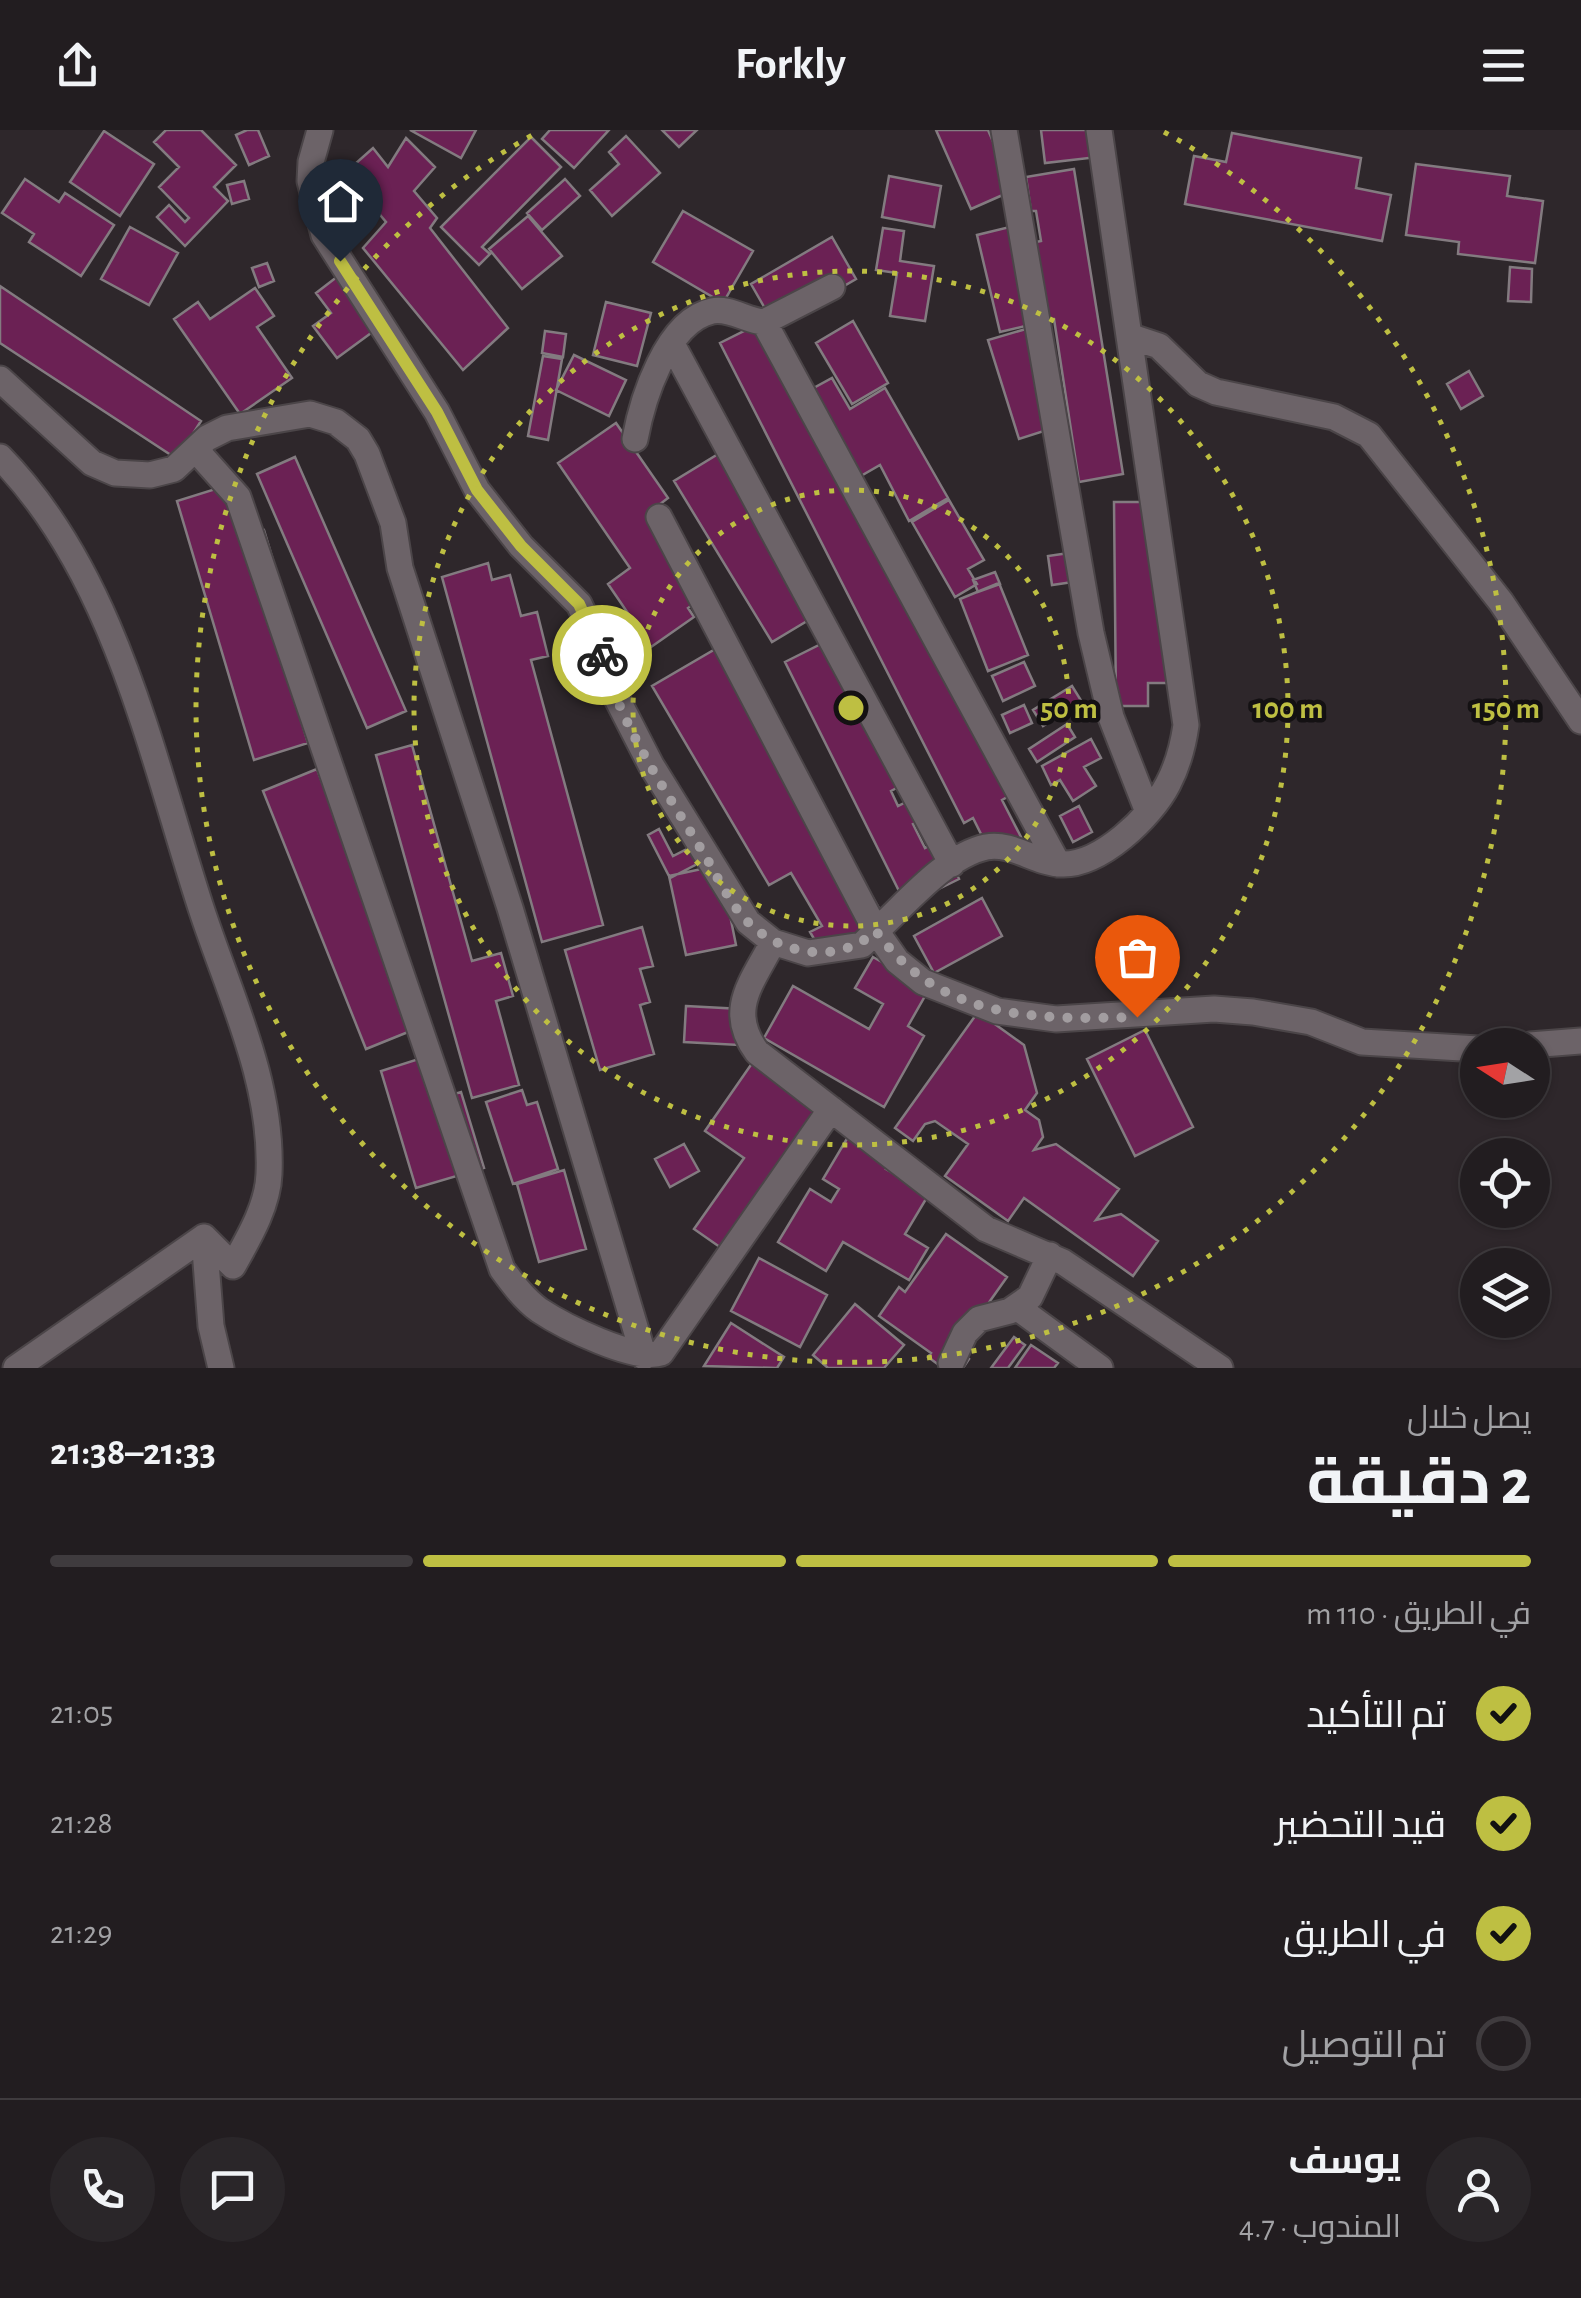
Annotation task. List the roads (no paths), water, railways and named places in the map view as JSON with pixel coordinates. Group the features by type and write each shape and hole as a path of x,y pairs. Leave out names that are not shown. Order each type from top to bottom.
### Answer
{"street":[{"path":"320,130 310,162 310,182 324,234 437,412 477,490 521,546 579,604 600,648 610,685 651,765 748,922 772,942 808,953 835,952 862,944 952,864 985,847 1058,864 1090,859 1148,812 1168,786 1182,752 1185,700 1099,130"},
{"path":"1004,130 1091,633 1111,717 1148,812"},
{"path":"635,439 653,374 672,344 713,310 764,322 832,287"},
{"path":"764,322 1058,864"},
{"path":"1129,336 1159,346 1198,384 1216,392 1334,417 1369,435 1502,602 1581,722"},
{"path":"672,344 952,864"},
{"path":"0,379 103,470 150,475 174,469 207,438 227,428 310,414 348,429 367,454 393,523 400,568 522,946 644,1357"},
{"path":"196,450 238,498 502,1270 541,1311 644,1357 667,1348 831,1110"},
{"path":"0,456 20,477 70,552 116,648 259,1076 269,1180 253,1228 233,1266 204,1237"},
{"path":"659,517 876,931 897,961 923,982 997,1011 1056,1019 1214,1009 1311,1022 1362,1042 1460,1049"},
{"path":"772,942 743,1002 740,1020 744,1034 757,1052 986,1229 1050,1255 1186,1341 1220,1368"},
{"path":"1550,1044 1581,1042"},
{"path":"16,1368 204,1237"},
{"path":"204,1237 211,1326 221,1368"},
{"path":"951,1363 965,1333 979,1318 1018,1308 1030,1297 1050,1255"},
{"path":"1018,1308 1100,1368"}]}
